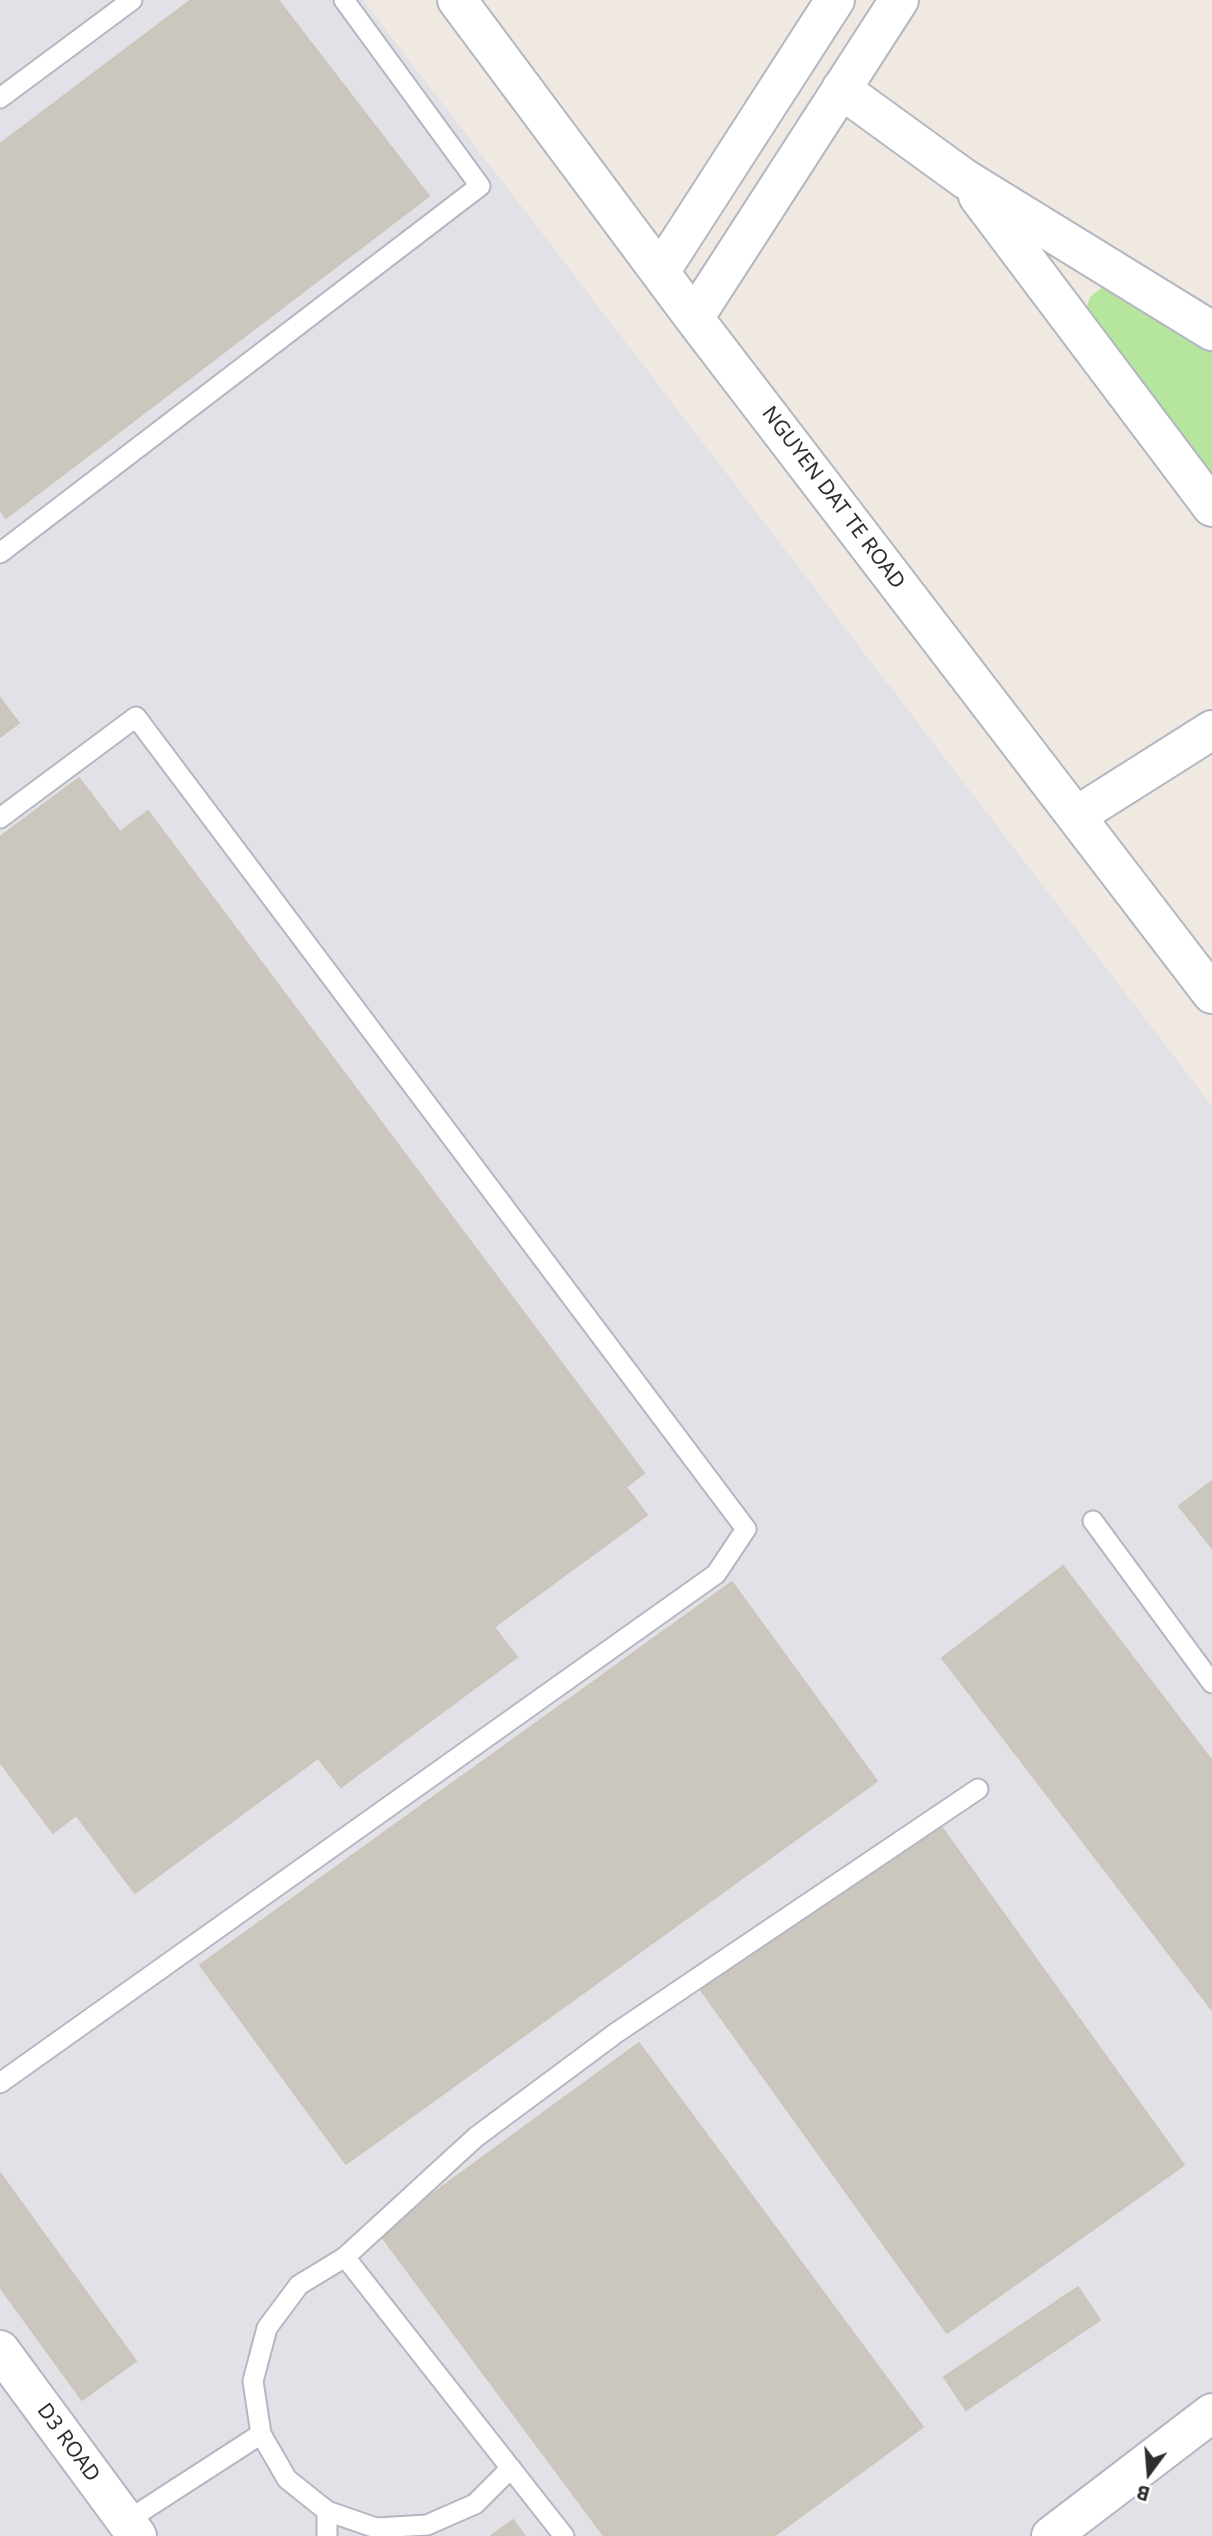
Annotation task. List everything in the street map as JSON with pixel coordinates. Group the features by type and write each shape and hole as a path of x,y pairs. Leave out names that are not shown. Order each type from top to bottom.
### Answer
{"street":[{"name":"NGUYEN DAT TE ROAD","path":"457,0 694,318 1212,994"},
{"path":"660,272 835,0"},
{"path":"694,318 899,0"},
{"path":"841,89 965,179 1212,331"},
{"path":"965,179 1212,507"},
{"path":"1076,816 1212,730"},
{"name":"D3 ROAD","path":"0,2350 131,2529"},
{"path":"1051,2536 1212,2413"}],"lane":[{"path":"0,98 132,0"},
{"path":"0,553 480,186 344,0"},
{"path":"0,818 136,717 746,1529 716,1574 0,2083"},
{"path":"1093,1521 1212,1683"},
{"path":"510,2468 474,2504 427,2525 376,2528 327,2511 287,2479 261,2434 253,2381 267,2328 299,2285 345,2257 476,2137 616,2033 978,1789"},
{"path":"345,2257 564,2536"},
{"path":"131,2529 261,2434"},
{"path":"327,2511 327,2536"}],"shaded area":[{"path":"0,0 363,0 1212,1106 1212,2536 0,2536"}],"green space":[{"path":"1104,286 1212,348 1212,482 1085,313 1090,297"}],"building":[{"path":"191,0 278,0 429,196 6,518 0,510 0,144"},
{"path":"0,698 19,723 0,737"},
{"path":"79,778 120,832 148,811 644,1473 626,1487 647,1515 494,1627 517,1657 341,1787 318,1758 135,1893 76,1815 53,1833 0,1762 0,837"},
{"path":"1212,1481 1212,1548 1179,1506"},
{"path":"1063,1566 1212,1761 1212,2010 942,1658"},
{"path":"732,1582 877,1781 346,2164 200,1965"},
{"path":"935,1818 1184,2165 947,2333 698,1986"},
{"path":"639,2043 923,2427 774,2536 604,2536 379,2233"},
{"path":"0,2173 136,2361 82,2400 0,2287"},
{"path":"1078,2287 1100,2320 966,2410 944,2377"},
{"path":"513,2520 525,2536 491,2536"}]}
